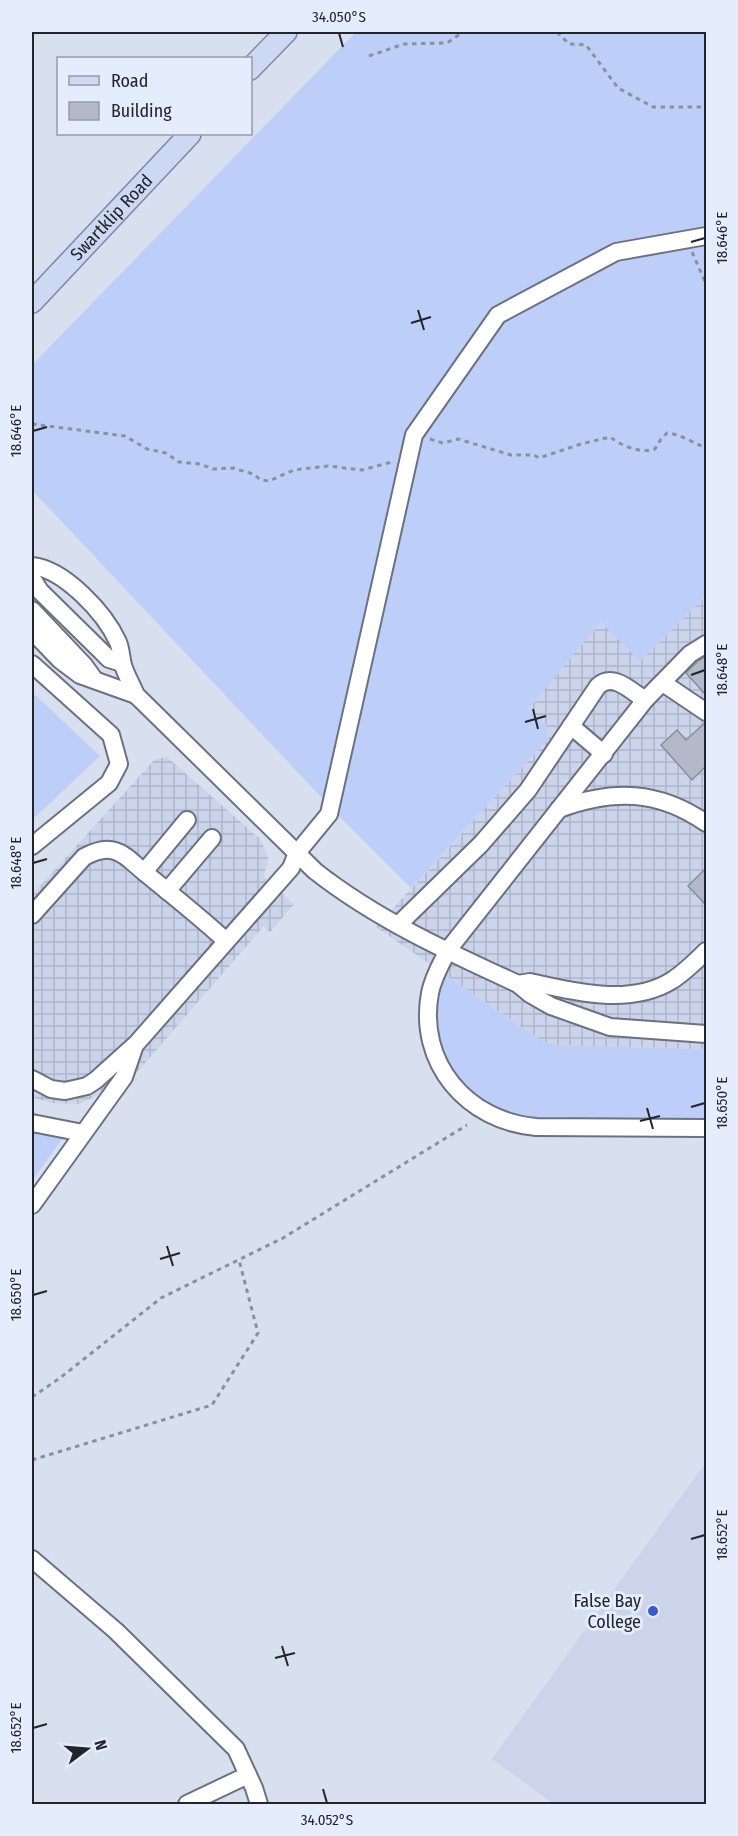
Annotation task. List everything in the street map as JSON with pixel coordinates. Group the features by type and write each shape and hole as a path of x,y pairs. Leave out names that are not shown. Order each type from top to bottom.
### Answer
{"main road":[{"path":"252,67 286,32"},
{"name":"Swartklip Road","path":"34,292 189,135"}],"street":[{"path":"32,1079 51,1089 65,1091 76,1090 96,1080 136,1044 291,868 297,853 329,814 414,435 498,315 616,252 706,236"},
{"path":"32,566 42,567 64,580 93,606 117,639 123,663 136,695"},
{"path":"32,578 40,591 102,652 115,662 123,663"},
{"path":"32,610 95,679"},
{"path":"32,631 46,647 80,675 136,695 315,871 398,925 518,984 551,1006 610,1027 706,1034"},
{"path":"706,644 690,654 645,700 448,950 430,992 428,1019 429,1033 437,1060 458,1091 476,1107 510,1123 536,1127 706,1128"},
{"path":"32,664 111,735 119,765 109,783 32,846"},
{"path":"398,925 481,844 528,790 603,681 614,680 645,700"},
{"path":"663,683 706,712"},
{"path":"572,726 604,754"},
{"path":"557,810 594,798 628,795 671,803 706,823"},
{"path":"144,872 187,820"},
{"path":"167,891 212,838"},
{"path":"32,915 84,857 106,849 116,851 129,859 226,941"},
{"path":"518,984 530,982 604,994 636,993 653,989 670,981 706,951"},
{"path":"32,1205 124,1077 136,1044"},
{"path":"32,1123 83,1133"},
{"path":"32,1559 116,1631 236,1749 259,1804"},
{"path":"187,1804 248,1775"}],"path":[{"path":"369,56 404,44 447,43 463,32"},
{"path":"557,32 569,44 586,45 618,87 653,107 706,107"},
{"path":"686,240 706,284"},
{"path":"32,424 125,436 147,449 166,453 179,462 200,464 213,469 233,468 269,481 294,470 328,466 362,470 393,462"},
{"path":"414,435 444,443 458,439 511,455 534,455 539,458 610,437 619,443 646,452 656,449 660,439 667,433 675,434 706,448"},
{"path":"32,1397 60,1378 161,1298 283,1238 467,1125"},
{"path":"32,1460 212,1405 258,1333 239,1260"}],"shaded area":[{"path":"356,32 706,32 706,596 640,661 601,622 528,709 546,725 548,739 411,888 337,814 32,490 32,365"},
{"path":"706,596 706,1049 556,1045 542,1041 376,927 548,739 546,725 528,709 601,622 640,661"},
{"path":"32,692 100,756 32,820"},
{"path":"167,757 260,839 268,856 268,864 263,876 294,904 270,932 264,926 132,1078 121,1070 98,1095 79,1104 51,1103 32,1097 32,895 155,759"},
{"path":"443,973 542,1041 556,1045 706,1049 706,1120 530,1117 504,1110 482,1100 464,1085 451,1067 442,1046 437,1023 438,999"},
{"path":"32,1128 65,1135 32,1181"},
{"name":"False Bay College","path":"706,1462 706,1804 554,1804 492,1759"}],"building":[{"path":"706,656 706,695 686,673"},
{"path":"706,722 706,766 692,780 661,745 677,730 686,740"},
{"path":"706,868 706,905 688,886"}],"place":[{"name":"False Bay College","path":"653,1611"}]}
